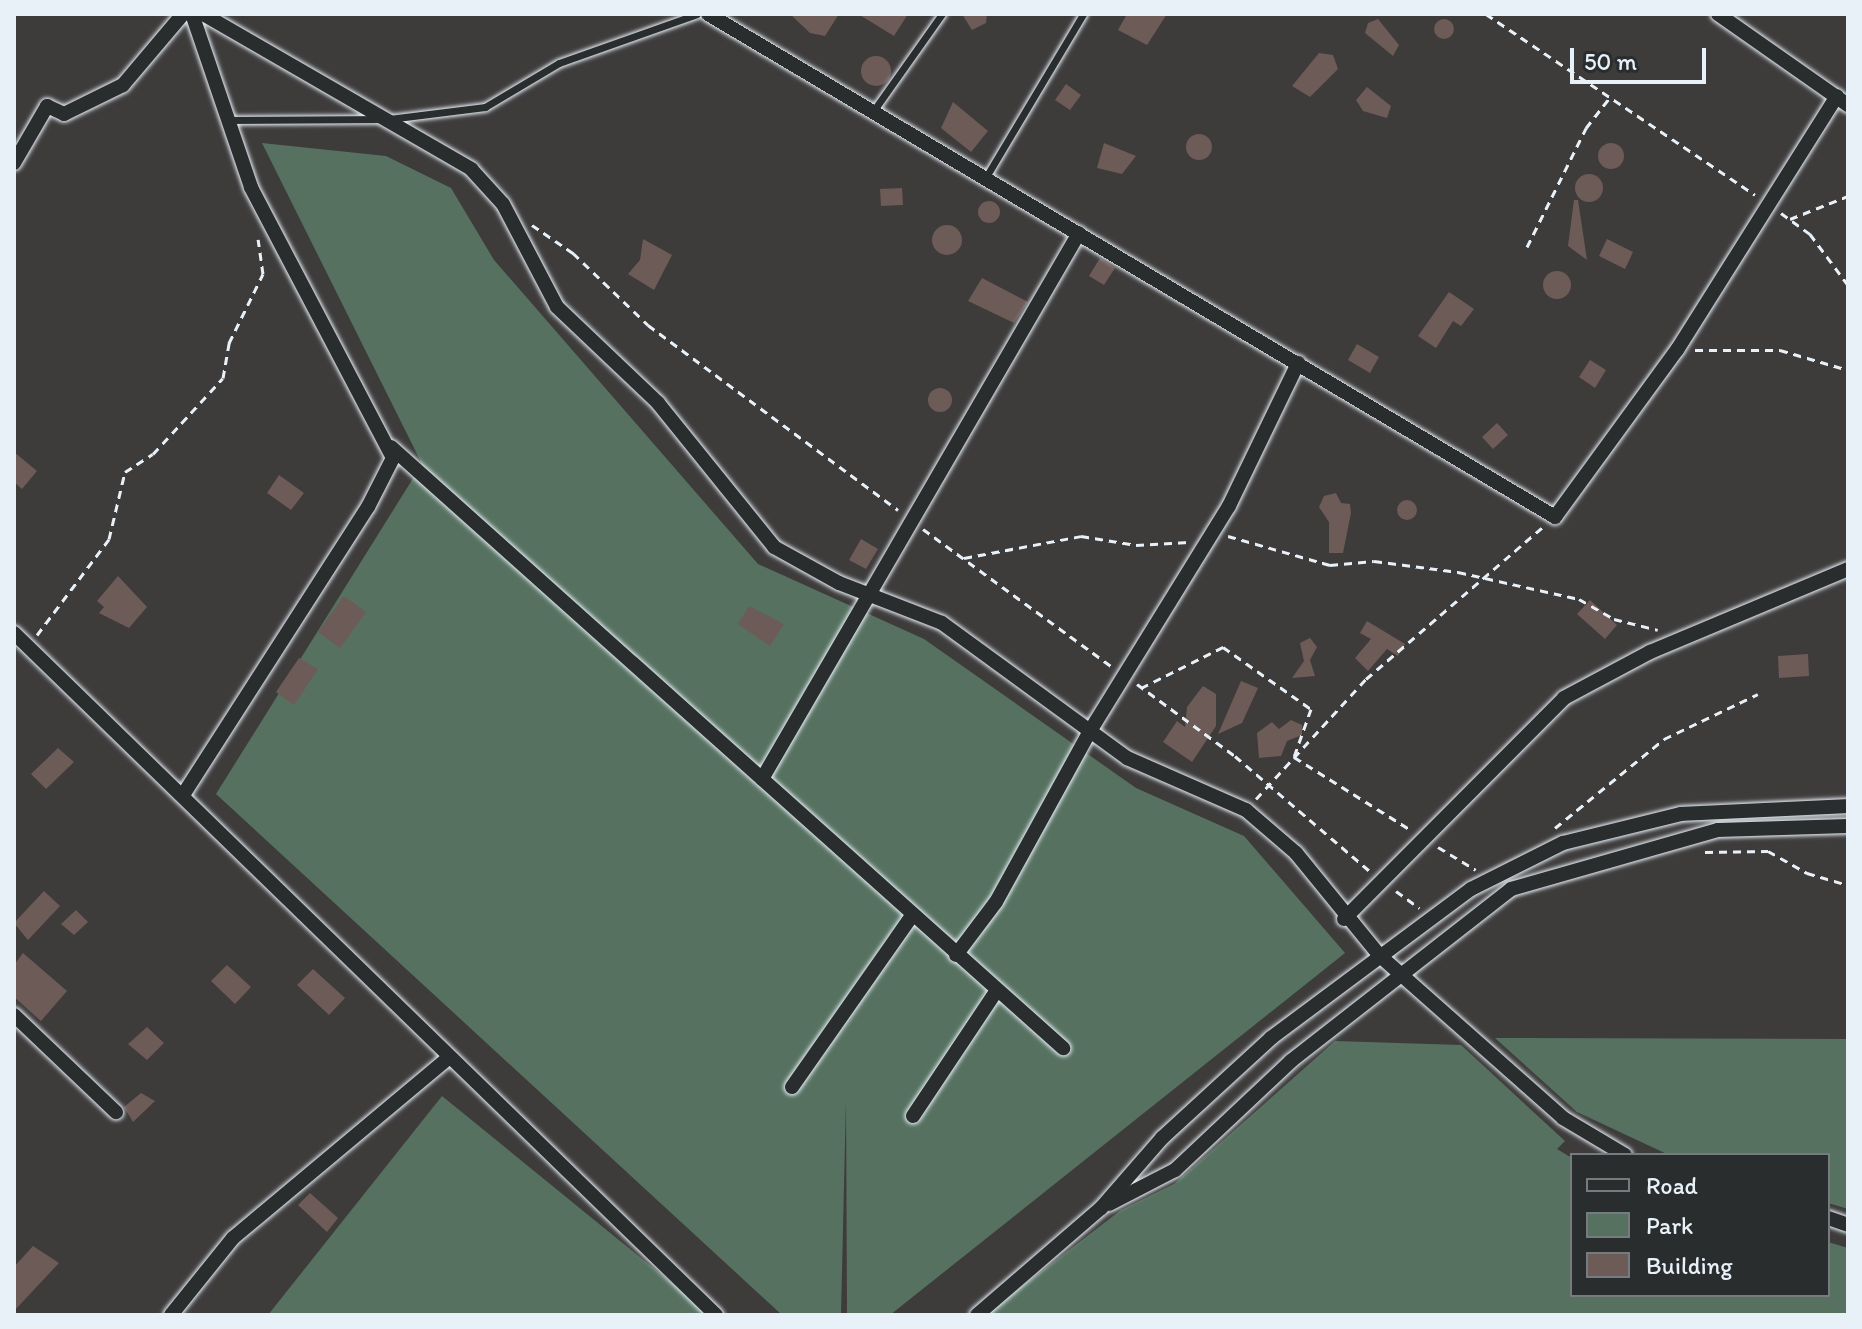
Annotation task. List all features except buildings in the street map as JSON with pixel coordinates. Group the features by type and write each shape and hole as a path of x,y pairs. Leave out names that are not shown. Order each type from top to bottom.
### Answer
{"street":[{"path":"14,163 47,106 64,114 123,85 183,14"},
{"path":"192,14 251,187 303,293 391,447 762,779 911,917 1063,1048"},
{"path":"203,14 471,169 492,192 557,307 658,403 774,547 872,596 942,623 1127,758 1246,810 1296,853 1344,919 1398,973 1563,1118 1622,1153"},
{"path":"708,14 1555,517 1677,350 1769,204 1842,101 1718,14"},
{"path":"762,779 872,596 1079,233"},
{"path":"956,955 996,902 1090,731 1209,539 1298,363"},
{"path":"183,795 390,473 391,447"},
{"path":"1344,919 1564,698 1684,637 1848,569"},
{"path":"14,633 183,795 448,1058 716,1315"},
{"path":"977,1315 1101,1208 1162,1138 1271,1038 1380,956 1491,879 1563,843 1681,814 1848,806"},
{"path":"1101,1208 1175,1170 1291,1061 1398,973 1511,889 1593,861 1718,830 1848,826"},
{"path":"792,1087 911,917"},
{"path":"913,1116 997,990"},
{"path":"14,1015 116,1112"},
{"path":"171,1315 233,1238 448,1058"}],"lane":[{"path":"228,120 389,119 485,107 559,63 697,14"},
{"path":"874,110 942,14"},
{"path":"986,177 1083,14"}],"path":[{"path":"1486,14 1790,219 1810,234 1848,285"},
{"path":"1527,247 1586,128 1610,97"},
{"path":"1790,219 1848,196"},
{"path":"526,221 573,253 648,325 1141,688 1269,785 1382,881 1433,918"},
{"path":"28,647 109,539 125,472 153,454 223,378 229,343 263,274 258,235"},
{"path":"1677,350 1780,350 1848,370"},
{"path":"1246,810 1366,679 1555,517"},
{"path":"963,558 1081,536 1136,545 1228,536 1330,565 1374,561 1484,578 1579,599 1614,619 1684,637"},
{"path":"1141,688 1223,647 1311,709 1294,757"},
{"path":"1547,834 1664,739 1758,694"},
{"path":"1294,757 1491,879"},
{"path":"1691,853 1768,851 1807,873 1848,885"}],"green space":[{"path":"262,143 386,156 451,188 494,260 758,564 924,639 1136,788 1244,836 1345,953 890,1315 847,1315 846,1101 841,1315 782,1315 216,794 422,464"},
{"path":"1495,1038 1848,1039 1848,1209 1830,1204 1830,1153 1665,1153 1577,1112"},
{"path":"1335,1041 1461,1045 1565,1141 1557,1149 1570,1157 1570,1297 1830,1297 1830,1243 1848,1248 1848,1315 985,1315 1121,1210 1174,1184"},
{"path":"442,1096 711,1315 268,1315"}]}
